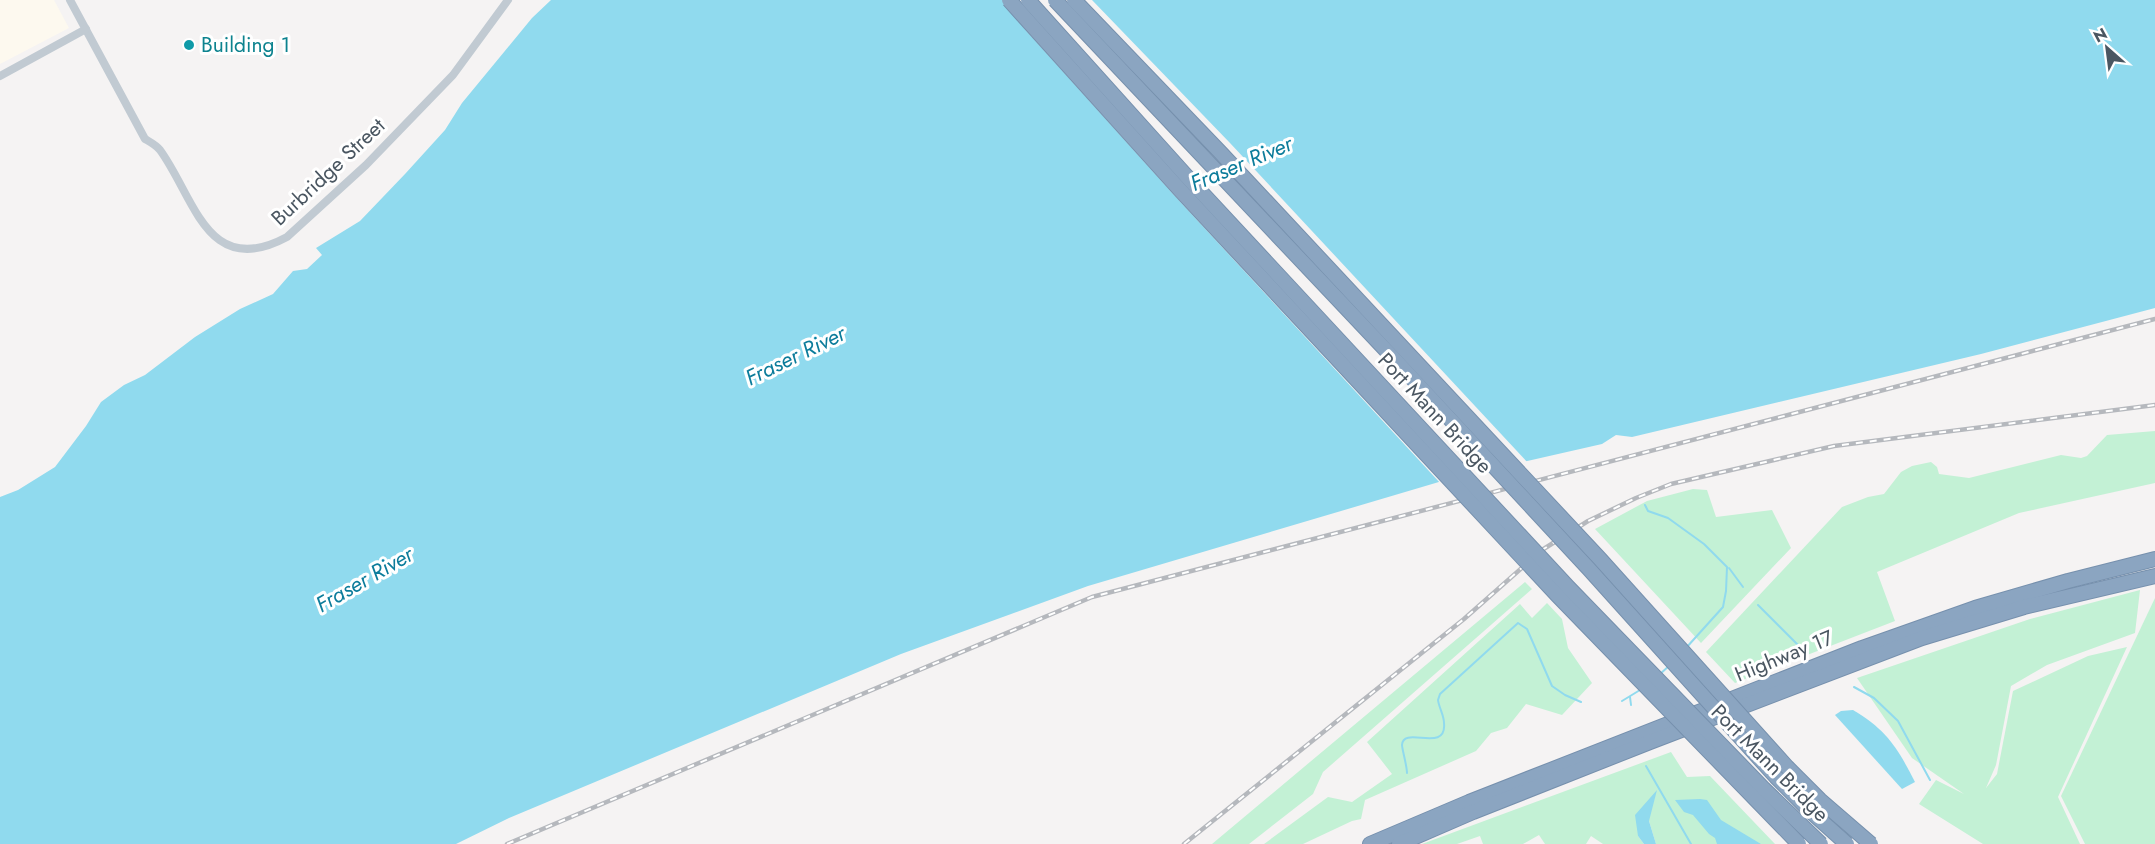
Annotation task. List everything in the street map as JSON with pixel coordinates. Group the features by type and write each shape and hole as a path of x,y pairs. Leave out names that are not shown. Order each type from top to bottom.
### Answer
{"highway":[{"path":"1009,0 1180,190 1534,571 1799,844"},
{"name":"Port Mann Bridge","path":"1028,0 1190,180 1560,579 1772,798 1821,844"},
{"name":"Port Mann Bridge","path":"1055,0 1226,178 1597,577 1776,777 1847,844"},
{"path":"1074,0 1220,152 1528,482 1787,767 1820,800 1871,844"},
{"name":"Highway 17","path":"1370,844 1469,802 1862,648 1975,608 2155,559"},
{"name":"Highway 17","path":"1399,844 1473,812 1922,638 2024,607 2131,582 2155,574"}],"street":[{"name":"Burbridge Street","path":"70,0 146,139 159,148 194,212 206,229 222,242 239,248 252,249 272,245 287,237 366,165 453,75 508,0"},
{"path":"0,76 86,29"}],"shaded area":[{"path":"0,0 54,0 69,28 0,64"}],"green space":[{"path":"2155,431 2155,483 2019,513 1877,572 1895,621 1735,683 1706,652 1842,507 1868,497 1884,494 1901,472 1912,466 1931,462 1937,467 1939,474 1969,478 2061,455 2081,458 2087,456 2107,435"},
{"path":"1693,489 1707,490 1716,517 1772,510 1791,548 1701,643 1595,529 1647,501"},
{"path":"1525,582 1532,589 1323,772 1313,794 1249,844 1212,844"},
{"path":"2140,590 2135,633 2047,665 2011,686 1996,765 1986,788 1997,774 2013,691 2088,656 2127,647 2058,797 2080,844 1983,844 1919,804 1936,780 1964,794 1912,758 1857,678 2030,619"},
{"path":"2155,598 2155,844 2085,844 2061,796"},
{"path":"1547,603 1562,619 1568,648 1592,683 1562,715 1526,704 1507,728 1491,733 1476,751 1365,800 1361,819 1303,844 1264,844 1328,797 1352,802 1392,774 1367,742 1520,604 1532,618"},
{"path":"1671,752 1687,777 1710,776 1775,844 1656,844 1649,821 1638,836 1644,844 1603,844 1591,836 1586,844 1545,844 1539,835 1523,844 1483,844 1480,836 1457,844 1422,844"}],"water":[{"name":"Fraser River","path":"551,0 2155,0 2155,308 1981,354 1632,437 1616,435 1602,444 1449,479 1088,586 901,654 509,818 456,844 0,844 0,497 18,490 55,467 101,402 124,385 145,375 195,337 240,309 273,294 293,271 307,269 322,255 316,248 360,221 445,130 462,103 532,18"},
{"path":"1853,710 1875,725 1890,741 1915,782 1902,789 1835,715 1841,711"},
{"path":"1657,790 1649,821 1656,844 1644,844 1638,836 1635,815"},
{"path":"1675,800 1707,800 1721,820 1761,844 1717,844 1715,838 1693,815 1684,812"}],"pier":[{"path":"1002,0 1092,0 1230,143 1529,464 1441,484 1174,195 1023,27 1025,25"}],"waterway":[{"path":"1645,505 1648,511 1668,518 1704,544 1727,567 1723,607 1686,648"},
{"path":"1729,568 1743,587"},
{"path":"1758,605 1802,649"},
{"path":"1407,773 1402,745 1404,740 1409,737 1439,737 1443,732 1444,723 1438,700 1440,694 1518,623 1527,629 1552,686 1581,702"},
{"path":"1659,675 1670,665"},
{"path":"1854,687 1874,698 1898,721 1930,780"},
{"path":"1622,701 1640,690"},
{"path":"1630,697 1631,705"},
{"path":"1646,766 1691,844"}],"railway":[{"path":"507,844 1092,597 2155,319"},
{"path":"1184,844 1464,619 1542,550 1588,521 1636,498 1671,484 1834,446 2155,405"}],"place":[{"name":"Building 1","path":"189,45"}]}
